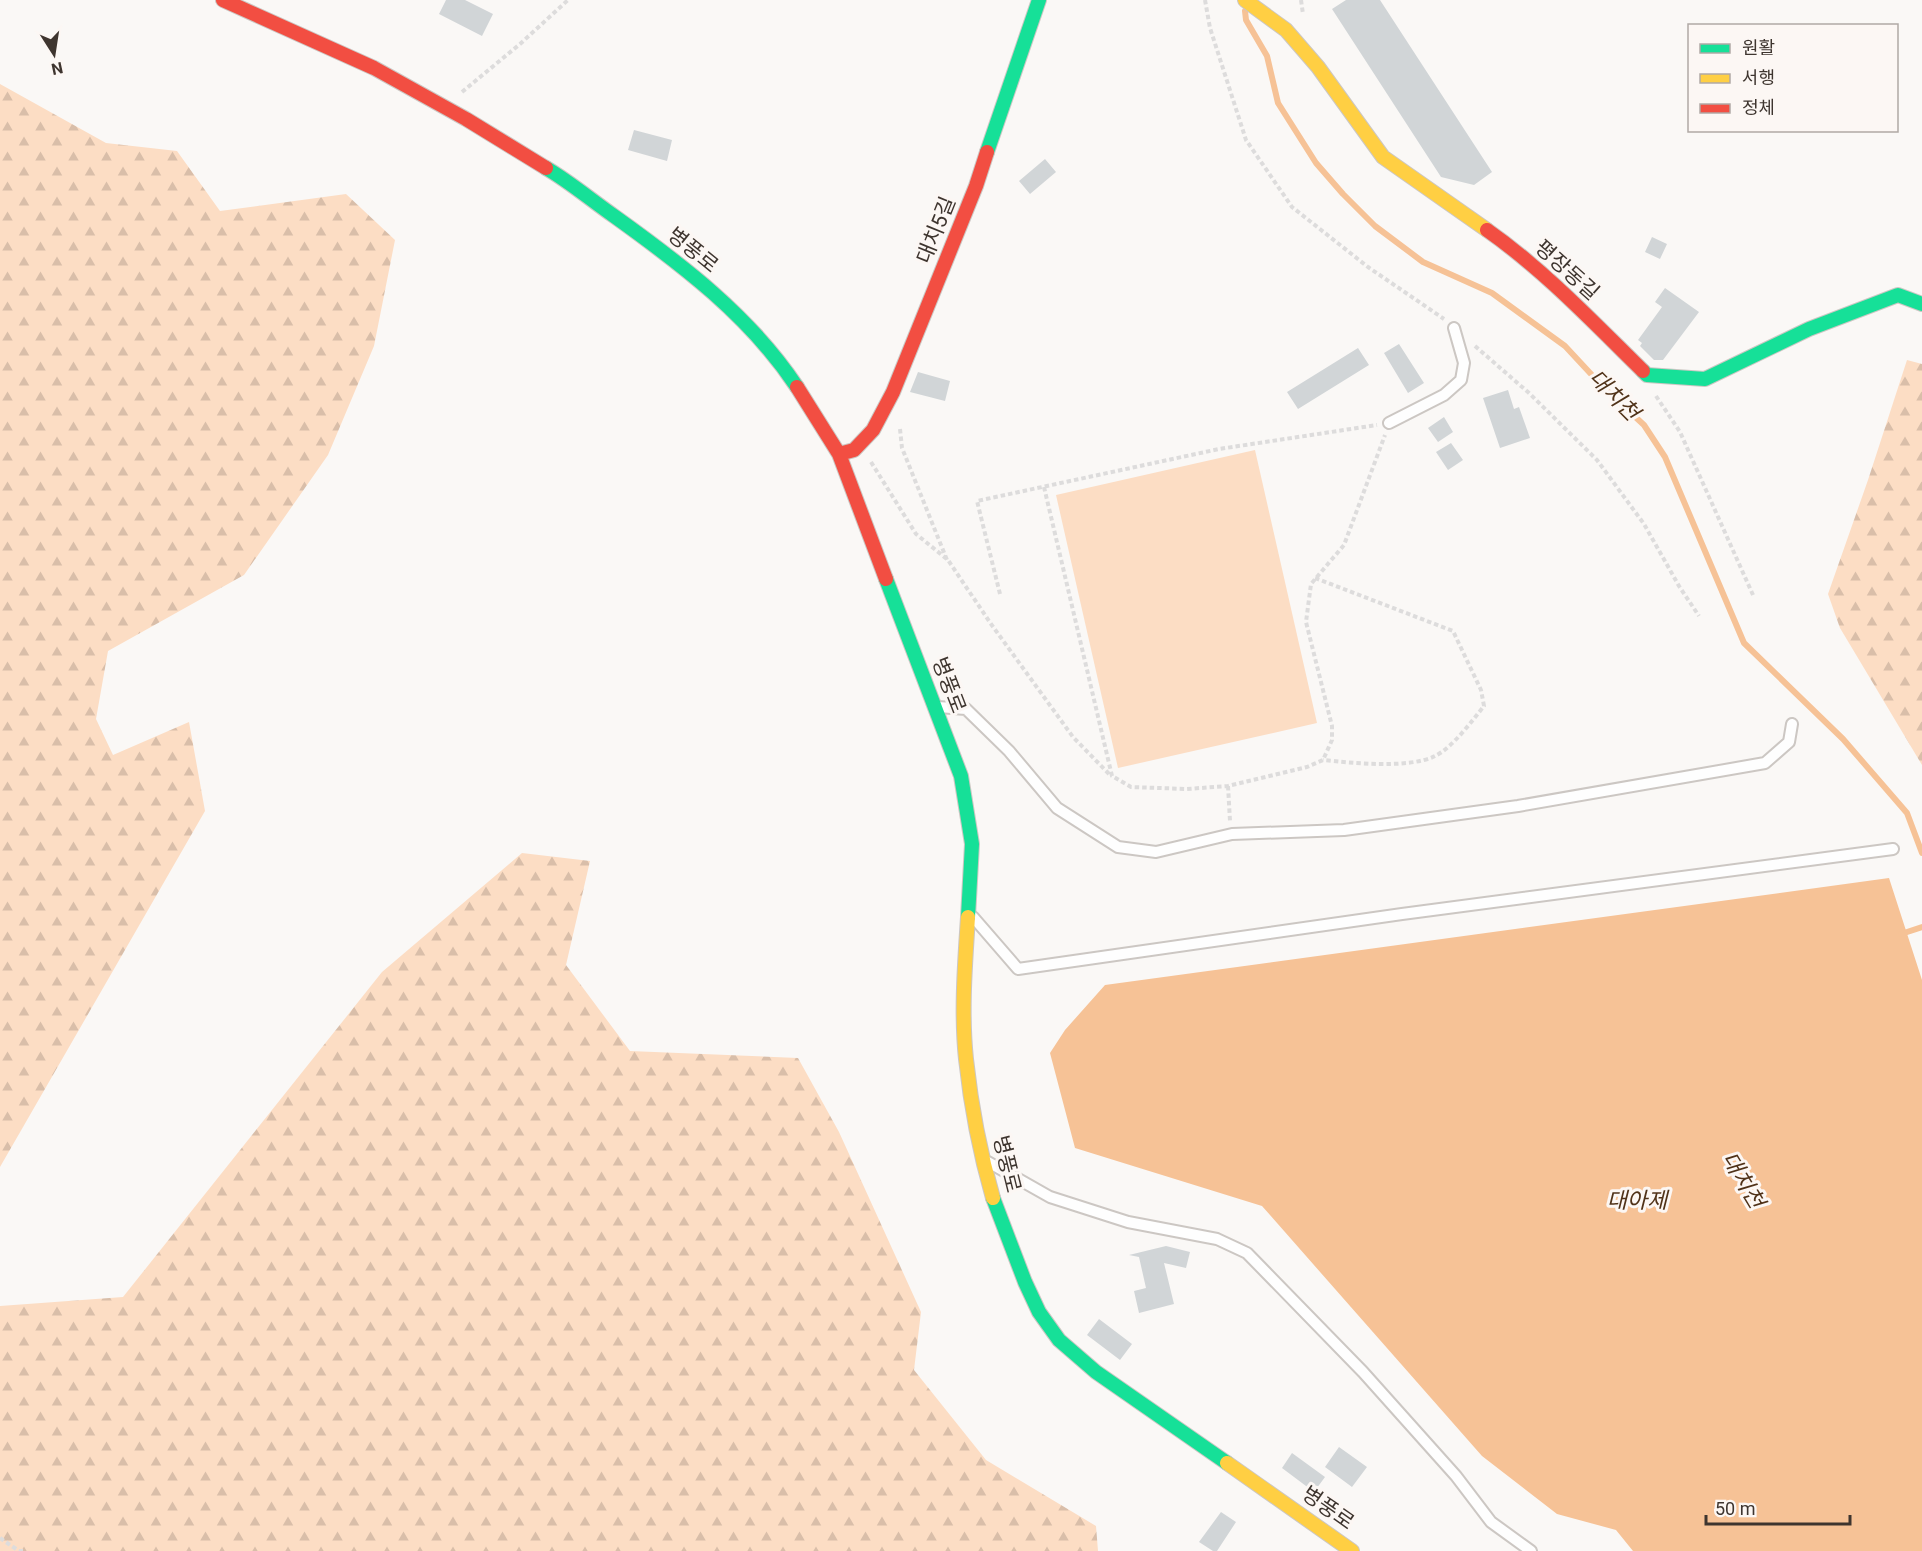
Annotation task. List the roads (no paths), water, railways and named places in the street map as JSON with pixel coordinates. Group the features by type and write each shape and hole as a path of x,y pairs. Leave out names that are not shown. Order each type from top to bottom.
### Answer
{"main road":[{"name":"병풍로","path":"223,0 374,68 552,171 664,252 726,305 753,330 789,375 838,454 961,776 972,844 963,990 966,1056 983,1159 998,1214 1025,1282 1039,1311 1059,1340 1096,1372 1352,1551"},
{"name":"대치5길","path":"838,454 854,450 873,430 893,392 976,186 1039,0"},
{"name":"평장동길","path":"1245,0 1282,27 1318,67 1383,157 1509,246 1580,309 1647,375 1705,379 1809,329 1898,296 1922,304"}],"lane":[{"path":"1389,423 1444,395 1461,380 1464,363 1454,328"},
{"path":"934,707 966,709 1009,751 1058,807 1118,847 1156,852 1232,834 1356,828 1518,806 1765,763 1789,742 1792,724"},
{"path":"968,912 1018,969 1402,914 1893,849"},
{"path":"983,1159 1050,1197 1128,1222 1217,1239 1247,1253 1363,1372 1456,1476 1491,1522 1531,1551"}],"water":[{"name":"대아제","path":"1889,878 1922,980 1922,1551 1633,1551 1616,1530 1557,1514 1482,1456 1262,1206 1075,1148 1050,1053 1065,1030 1105,985"}],"waterway":[{"name":"대치천","path":"1245,11 1246,20 1267,56 1278,103 1316,163 1343,194 1375,226 1423,262 1492,293 1565,346 1604,388 1644,425 1665,457 1744,643 1843,739 1907,813 1922,853"},
{"name":"대치천","path":"1901,934 1922,927"}]}
